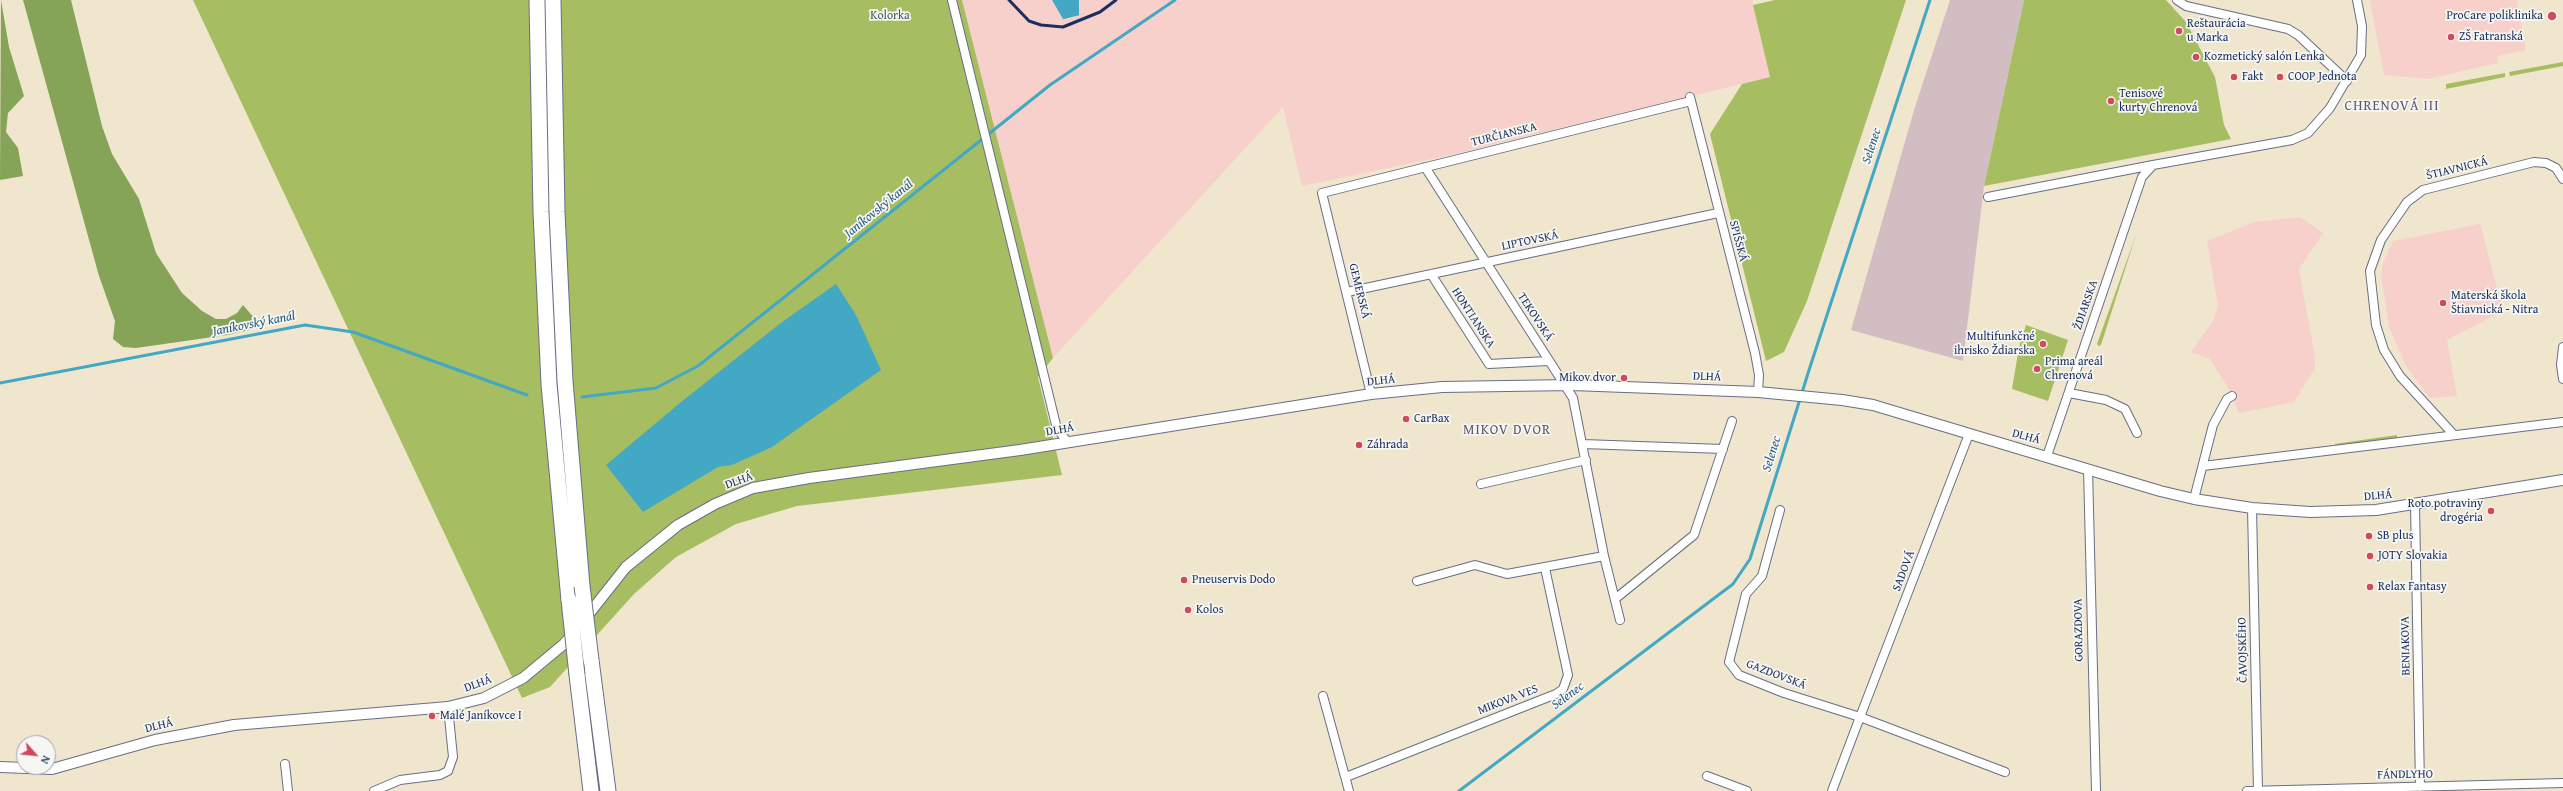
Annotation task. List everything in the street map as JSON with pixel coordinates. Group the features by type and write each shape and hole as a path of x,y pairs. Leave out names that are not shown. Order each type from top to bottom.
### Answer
{"highway":[{"path":"538,0 541,212 549,384 569,600 591,791"},
{"path":"553,0 557,212 564,373 582,586 608,791"}],"street":[{"path":"952,0 1057,429 1067,441"},
{"path":"2177,0 2186,6 2288,30 2298,35 2347,81"},
{"path":"1988,197 2292,140 2308,133 2330,108 2361,55 2362,26 2356,0"},
{"name":"TURČIANSKA","path":"1322,193 1690,99"},
{"name":"SPIŠSKÁ","path":"1690,99 1756,357 1759,375 1758,392"},
{"name":"ŠTIAVNICKÁ","path":"2454,435 2400,376 2384,350 2376,325 2370,271 2381,240 2407,202 2423,190 2534,162 2546,162 2556,168 2563,179"},
{"name":"ŽDIARSKA","path":"2047,456 2142,177 2153,165"},
{"name":"TEKOVSKÁ","path":"1425,167 1573,398 1604,556 1620,620"},
{"name":"GEMERSKÁ","path":"1322,193 1371,394"},
{"name":"LIPTOVSKÁ","path":"1347,292 1718,213"},
{"name":"HONTIANSKA","path":"1431,274 1489,364 1548,361"},
{"path":"2563,347 2561,365 2563,380"},
{"name":"DLHÁ","path":"0,767 52,769 155,740 228,726 448,707 484,698 523,678 564,644 626,567 678,525 714,504 753,488 809,478 1020,450 1067,441 1371,394 1442,388 1564,385 1758,392 1810,396 1873,405 2194,499 2252,508 2310,512 2376,510 2415,505 2563,480"},
{"path":"2069,393 2106,400 2125,408 2137,433"},
{"path":"2194,499 2213,425 2227,399 2232,396"},
{"path":"1615,599 1694,535 1732,421"},
{"path":"2203,466 2563,422"},
{"name":"SADOVÁ","path":"1832,791 1969,434"},
{"path":"1583,444 1723,449"},
{"path":"1481,484 1586,460"},
{"name":"GORAZDOVA","path":"2088,469 2096,791"},
{"name":"BENIAKOVA","path":"2415,505 2420,787"},
{"name":"ČAVOJSKÉHO","path":"2252,508 2258,791"},
{"name":"GAZDOVSKÁ","path":"1780,510 1762,576 1746,594 1729,662 1739,675 1784,693 1860,717"},
{"path":"1417,581 1475,565 1507,574 1604,556"},
{"name":"MIKOVA VES","path":"1346,777 1556,694 1563,689 1568,675 1567,668 1545,568"},
{"path":"1323,696 1349,791"},
{"path":"374,791 396,781 440,775 448,771 453,758 448,707"},
{"path":"1860,717 2005,772"},
{"path":"285,764 288,791"},
{"path":"1707,776 1747,791"},
{"name":"FÁNDLYHO","path":"2247,791 2356,790 2563,783"}],"shaded area":[{"path":"962,0 1752,0 1770,77 1441,157 1302,186 1283,107 1053,358"},
{"path":"1950,0 2024,0 1984,186 1963,361 1851,330 1914,110"},
{"name":"ZŠ Fatranská","path":"2370,0 2517,0 2526,50 2497,56 2498,63 2427,79 2384,75"},
{"path":"2300,217 2323,233 2299,269 2315,357 2315,368 2294,402 2239,413 2229,389 2210,359 2191,352 2213,321 2218,307 2207,241 2254,222"},
{"name":"Materská škola Štiavnická - Nitra","path":"2480,224 2503,311 2447,340 2457,396 2430,398 2406,366 2389,327 2381,274 2383,264 2393,241"}],"green space":[{"path":"1,0 9,47 24,96 8,113 6,132 18,148 23,176 0,180"},
{"path":"23,0 71,0 102,126 112,154 139,199 156,253 182,293 202,311 216,319 226,319 237,313 243,305 262,327 227,335 136,348 123,347 113,339 115,321 99,276"},
{"name":"Kolorka","path":"193,0 962,0 1053,358 1038,377 1062,475 797,506 736,524 676,557 634,594 550,687 522,698"},
{"path":"1775,0 1906,0 1807,301 1784,352 1766,361 1710,134 1742,84 1770,77 1753,5"},
{"name":"Tenisové kurty Chrenová","path":"2024,0 2166,0 2186,22 2215,77 2224,125 2231,139 1984,186"},
{"path":"2563,62 2563,66 2510,76 2509,72"},
{"path":"2505,73 2505,77 2446,89 2446,84"},
{"path":"2136,235 2101,345 2099,346 2097,344"},
{"name":"Prima areál Chrenová","path":"2026,325 2068,340 2048,401 2012,389 2019,347"},
{"path":"2397,435 2397,438 2334,444"}],"water":[{"path":"1052,0 1079,0 1079,15 1084,14 1060,20 1063,19"},
{"path":"836,284 856,315 881,370 772,447 732,465 718,467 643,512 606,465 681,402 782,322"}],"waterway":[{"name":"Janíkovský kanál","path":"582,397 656,388 698,366 1050,85 1175,0"},
{"name":"Selenec","path":"1459,791 1733,584 1750,559 1810,367 1930,0"},
{"name":"Janíkovský kanál","path":"0,383 305,325 353,332 527,395"}],"railway":[{"path":"1009,0 1029,21 1041,25 1063,27 1100,12 1116,0"}],"place":[{"name":"ProCare poliklinika","path":"2552,16"},
{"name":"Reštaurácia u Marka","path":"2179,31"},
{"name":"ZŠ Fatranská","path":"2451,37"},
{"name":"Kozmetický salón Lenka","path":"2196,57"},
{"name":"Fakt","path":"2234,77"},
{"name":"COOP Jednota","path":"2280,77"},
{"name":"Tenisové kurty Chrenová","path":"2111,101"},
{"name":"Materská škola Štiavnická - Nitra","path":"2443,303"},
{"name":"Multifunkčné ihrisko Ždiarska","path":"2043,344"},
{"name":"Prima areál Chrenová","path":"2037,369"},
{"name":"Mikov dvor","path":"1624,378"},
{"name":"CarBax","path":"1406,419"},
{"name":"Záhrada","path":"1359,445"},
{"name":"Roto potraviny drogéria","path":"2491,511"},
{"name":"SB plus","path":"2369,536"},
{"name":"JOTY Slovakia","path":"2370,556"},
{"name":"Pneuservis Dodo","path":"1184,580"},
{"name":"Relax Fantasy","path":"2370,587"},
{"name":"Kolos","path":"1188,610"},
{"name":"Malé Janíkovce I","path":"432,716"}],"district":[{"name":"CHRENOVÁ III","path":"2392,106"},
{"name":"MIKOV DVOR","path":"1507,430"}]}
